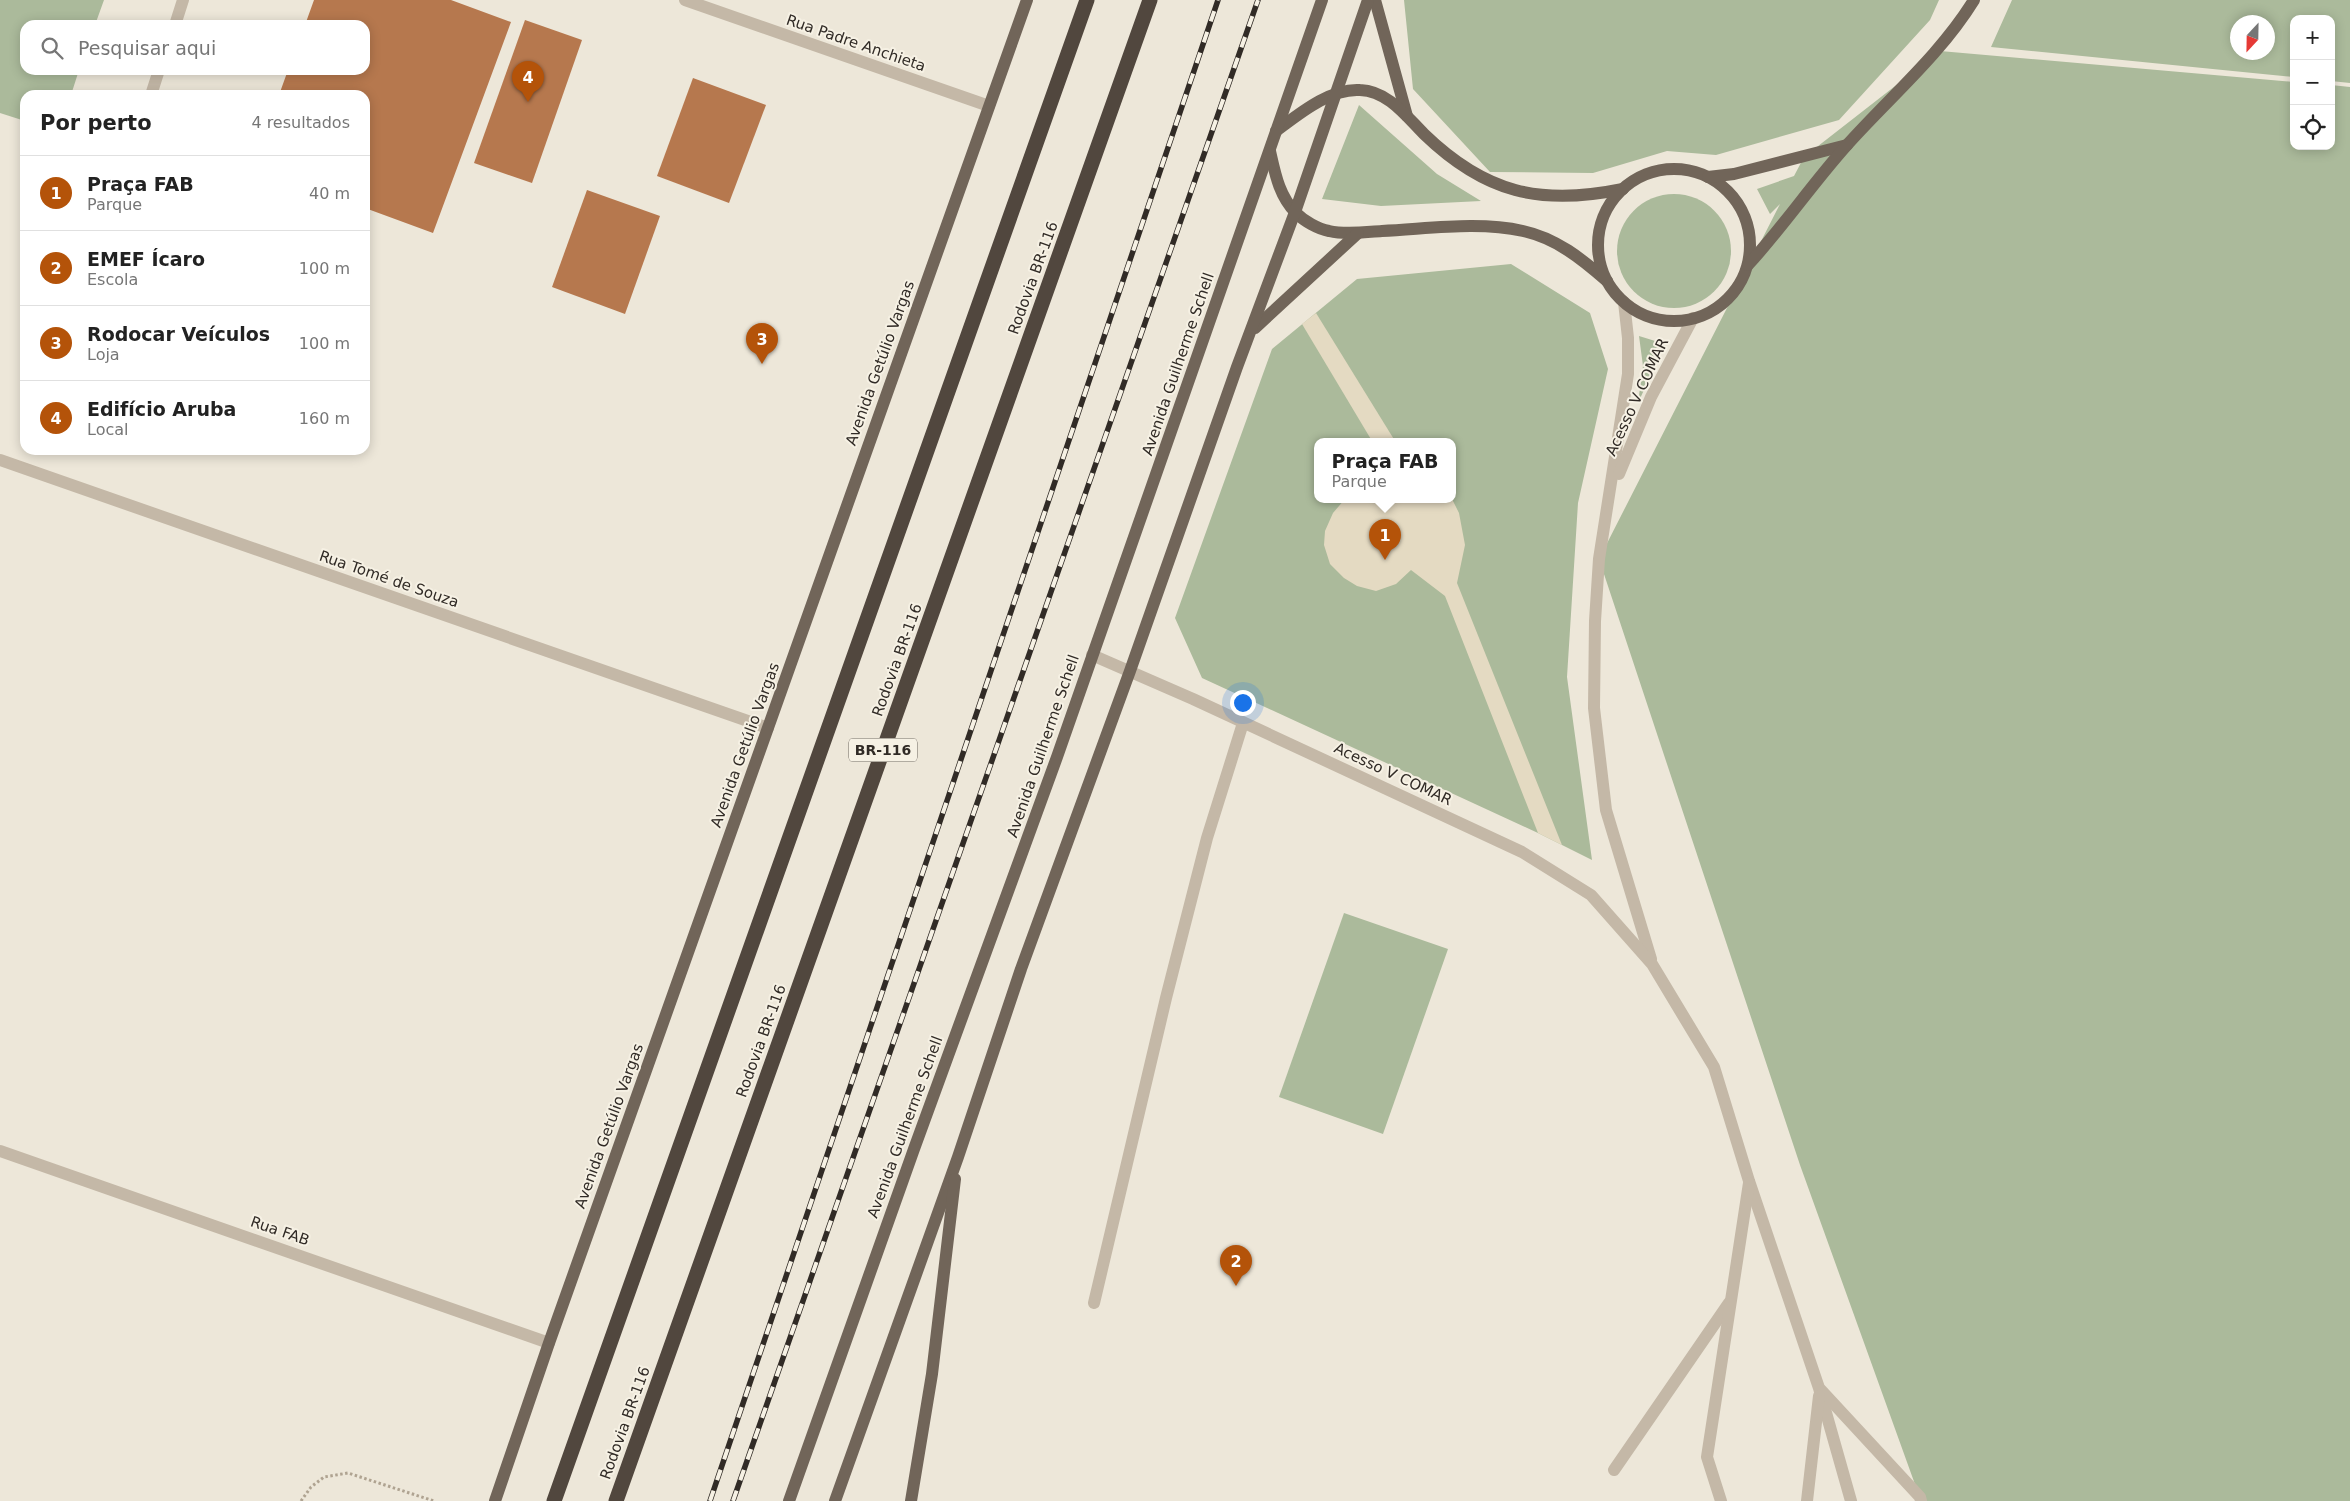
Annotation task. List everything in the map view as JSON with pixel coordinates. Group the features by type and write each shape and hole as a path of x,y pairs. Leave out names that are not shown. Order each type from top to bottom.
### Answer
{"highway":[{"name":"Rodovia BR-116","path":"616,1501 1150,0"},
{"path":"554,1501 1086,2"}],"main road":[{"name":"Avenida Getúlio Vargas","path":"495,1501 1027,0"},
{"name":"Avenida Guilherme Schell","path":"790,1501 911,1158 1057,757 1322,0"},
{"path":"835,1501 958,1157 1022,969 1237,367 1295,212 1368,0"},
{"path":"1375,0 1407,116"},
{"path":"1748,265 1847,145 1915,74 1960,23 1974,0"},
{"path":"1276,131 1315,105 1335,95 1353,90 1373,92 1383,96 1446,153 1468,170 1496,185 1524,192 1554,196 1581,195 1623,189"},
{"path":"1708,177 1734,174 1847,145"},
{"path":"1270,150 1281,193 1295,212 1307,221 1328,231 1358,233 1480,226 1524,231 1550,240 1566,249 1608,283 1624,302 1645,315 1669,321 1693,318 1711,311 1727,300 1740,284 1748,265 1750,240 1745,214 1730,192 1708,177 1686,169 1663,169 1642,176 1623,189 1607,209 1599,233 1600,259 1608,283"},
{"path":"1252,330 1358,233"},
{"path":"912,1501 932,1374 958,1157"}],"street":[{"path":"177,20 183,0"},
{"name":"Rua Padre Anchieta","path":"685,0 989,106"},
{"path":"153,90 157,75"},
{"name":"Acesso V COMAR","path":"1624,302 1628,338 1628,374 1612,490 1599,559 1595,621 1594,708 1606,810 1652,964"},
{"name":"Acesso V COMAR","path":"1612,490 1651,397 1693,318"},
{"name":"Rua Tomé de Souza","path":"0,460 768,728"},
{"name":"Acesso V COMAR","path":"1092,655 1522,852 1591,895 1652,964 1714,1067 1749,1181 1819,1388 1851,1501"},
{"path":"1094,1303 1166,998 1207,838 1243,723"},
{"name":"Rua FAB","path":"0,1151 550,1342"},
{"path":"1721,1501 1707,1457 1749,1181"},
{"path":"1614,1470 1731,1301"},
{"path":"1808,1501 1819,1388"},
{"path":"1819,1388 1922,1501"}],"path":[{"path":"301,1501 311,1487 324,1477 348,1473 434,1501"}],"green space":[{"path":"0,0 104,0 97,20 20,20 20,75 77,75 73,90 20,90 20,119 0,113"},
{"path":"1404,0 1939,0 1930,20 1839,120 1716,155 1667,151 1593,173 1490,172 1413,89"},
{"path":"2012,0 2350,0 2350,83 2335,81 2335,15 2290,15 2290,77 1991,47"},
{"path":"1940,51 2290,82 2290,150 2335,150 2335,85 2350,87 2350,1501 1921,1501 1800,1165 1599,559 1780,204 1770,214 1757,189 1794,176 1804,157"},
{"path":"1359,105 1437,174 1481,201 1381,206 1322,199"},
{"path":"1674,194 1696,199 1714,211 1726,229 1731,251 1726,273 1714,291 1696,303 1674,308 1652,303 1634,291 1622,273 1617,251 1622,229 1634,211 1652,199"},
{"path":"1511,264 1590,313 1608,369 1578,503 1567,677 1592,860 1538,833 1202,678 1175,618 1272,349 1357,279"},
{"path":"1639,336 1665,344 1638,403 1643,366"},
{"path":"1344,913 1448,949 1383,1134 1279,1097"}],"shaded area":[{"path":"1316,313 1393,438 1370,438 1302,324"},
{"path":"1342,503 1454,503 1459,513 1465,545 1457,583 1562,845 1538,833 1445,596 1411,570 1396,584 1376,591 1357,586 1344,578 1330,564 1324,545 1325,531 1333,513"}],"building":[{"path":"314,0 451,0 511,22 433,233 370,210 370,90 281,90 286,75 370,75 370,20 307,20"},
{"path":"525,20 582,40 532,183 474,163"},
{"path":"693,78 766,105 729,203 657,176"},
{"path":"587,190 660,216 625,314 552,287"}],"railway":[{"path":"710,1501 1218,0"},
{"path":"733,1501 1258,0"}],"place":[{"name":"Edifício Aruba","path":"528,102"},
{"name":"Rodocar Veículos","path":"762,364"},
{"name":"Praça FAB","path":"1385,560"},
{"name":"EMEF Ícaro","path":"1236,1286"}]}
